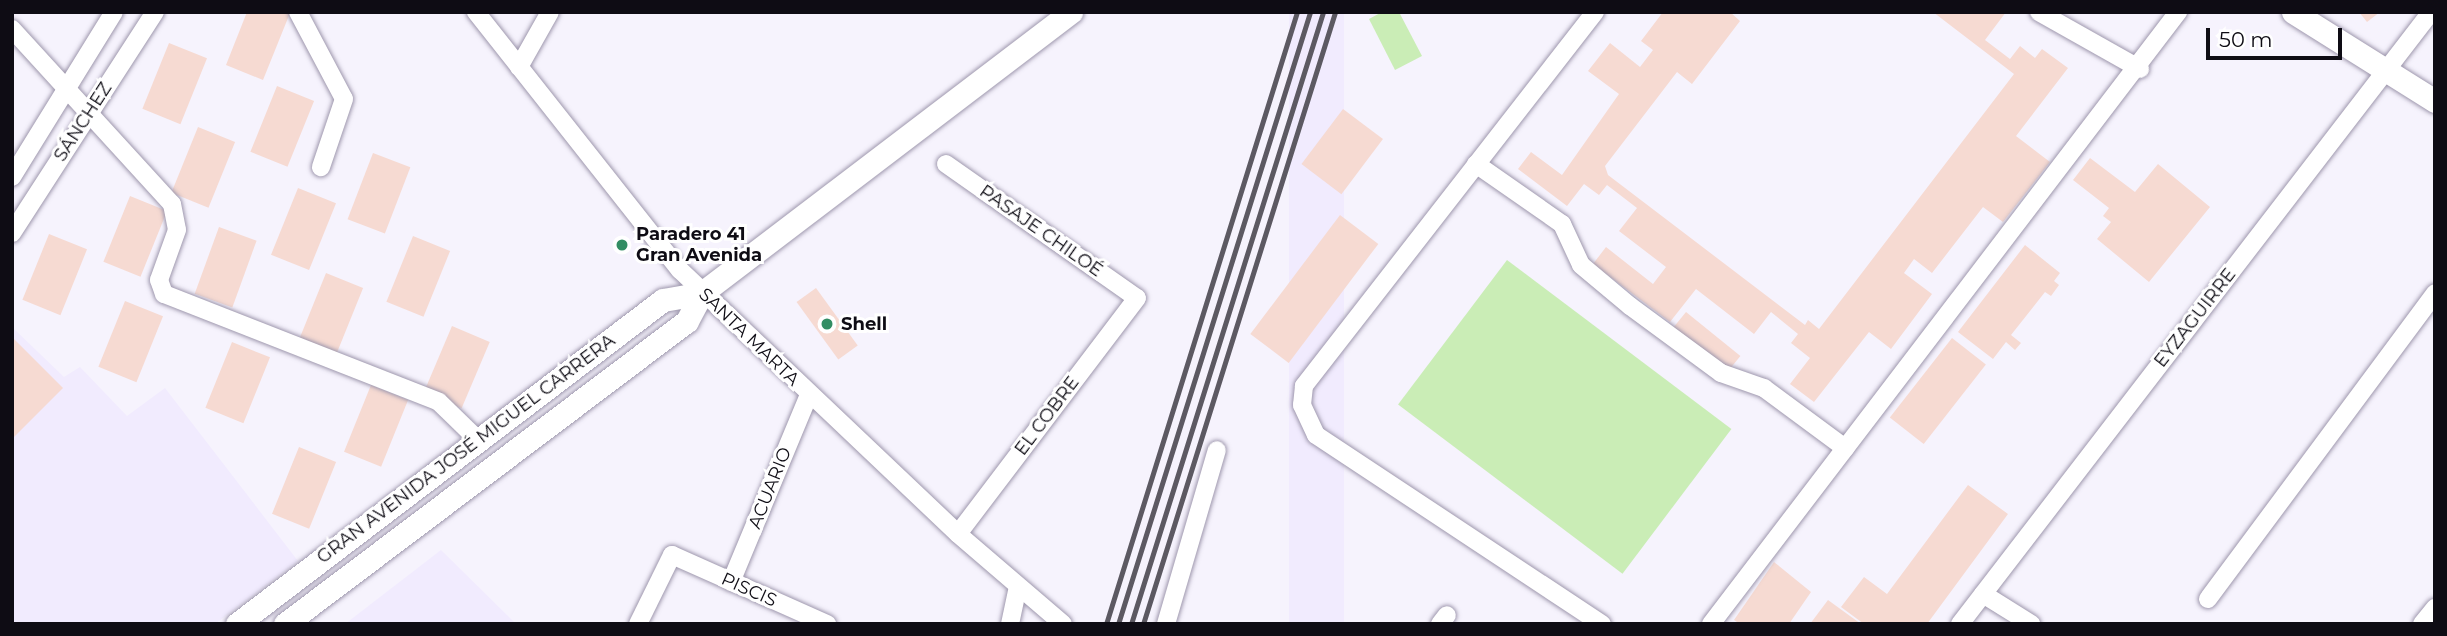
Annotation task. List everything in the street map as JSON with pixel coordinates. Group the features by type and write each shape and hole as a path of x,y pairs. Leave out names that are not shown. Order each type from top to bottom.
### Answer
{"main road":[{"name":"GRAN AVENIDA JOSÉ MIGUEL CARRERA","path":"293,621 687,321 702,293 1070,12"},
{"path":"2293,12 2435,101"},
{"name":"GRAN AVENIDA JOSÉ MIGUEL CARRERA","path":"237,624 476,438 663,300 702,293"}],"street":[{"name":"SÁNCHEZ","path":"12,177 114,12"},
{"name":"SÁNCHEZ","path":"12,233 155,12"},
{"path":"298,12 344,99 321,167"},
{"name":"SANTA MARTA","path":"476,12 702,293 958,534 1063,624"},
{"path":"519,67 550,12"},
{"path":"1595,12 1304,386 1303,405 1316,435 1602,624"},
{"path":"2039,12 2140,69"},
{"path":"1711,624 2092,122 2140,69 2178,12"},
{"name":"EYZAGUIRRE","path":"1960,624 2431,12"},
{"path":"12,29 66,89 91,109 172,204 177,230 159,280 164,294 439,402 476,438"},
{"name":"PASAJE CHILOÉ","path":"946,164 1137,298"},
{"path":"1476,164 1562,224 1581,265 1630,306 1721,373 1764,388 1845,448"},
{"path":"2208,599 2435,293"},
{"name":"EL COBRE","path":"958,534 1137,298"},
{"name":"ACUARIO","path":"732,582 809,395"},
{"path":"1166,624 1217,450"},
{"name":"PISCIS","path":"638,624 672,555 827,624"},
{"path":"1010,624 1018,587"},
{"path":"1983,594 2031,624"},
{"path":"2422,624 2435,608"}],"shaded area":[{"path":"1289,12 1344,12 1344,624 1289,624"},
{"path":"12,327 64,377 80,367 127,416 165,388 298,561 215,624 12,624"},
{"path":"441,550 516,624 345,624"}],"green space":[{"path":"1382,12 1399,12 1422,56 1395,70 1369,19"},
{"path":"1507,260 1731,429 1622,574 1398,405"}],"building":[{"path":"247,12 290,13 263,80 226,65"},
{"path":"1663,12 1730,12 1740,21 1692,84 1677,72 1605,166 1608,175 1805,325 1808,320 1819,329 2014,74 1933,12 2006,12 1985,40 2010,59 2020,46 2035,58 2042,49 2068,68 2016,136 2050,162 2003,222 1983,207 1932,273 1914,259 1904,273 1932,294 1891,349 1869,332 1814,402 1790,384 1810,358 1791,343 1798,334 1771,312 1754,334 1696,289 1670,322 1593,264 1606,247 1653,284 1666,267 1619,231 1637,208 1607,185 1599,195 1584,184 1567,206 1518,169 1531,152 1562,175 1619,94 1588,71 1610,43 1640,67 1653,50 1641,41"},
{"path":"2359,12 2380,12 2367,22"},
{"path":"169,43 207,58 180,124 142,109"},
{"path":"277,86 314,101 287,167 250,152"},
{"path":"1343,109 1383,139 1341,194 1301,164"},
{"path":"198,127 235,142 208,208 171,193"},
{"path":"373,153 410,167 385,234 348,219"},
{"path":"2090,158 2135,192 2158,164 2210,207 2149,282 2097,239 2111,222 2103,216 2109,208 2073,180"},
{"path":"298,188 336,203 309,270 271,255"},
{"path":"130,196 167,211 140,277 103,262"},
{"path":"1340,215 1378,244 1289,363 1250,334"},
{"path":"219,227 257,241 232,307 195,294"},
{"path":"49,234 87,249 60,315 22,300"},
{"path":"413,236 450,251 423,317 386,302"},
{"path":"2025,245 2060,273 2054,281 2059,285 2051,296 2045,292 2011,335 2021,343 2015,350 2006,342 1993,359 1958,332"},
{"path":"326,273 363,288 336,355 299,340"},
{"name":"Shell","path":"816,288 858,345 838,360 797,302"},
{"path":"125,301 163,316 136,382 98,367"},
{"path":"1686,312 1740,356 1727,372 1673,328"},
{"path":"452,326 490,342 462,408 424,392"},
{"path":"12,337 63,388 12,439"},
{"path":"1952,338 1986,364 1924,444 1890,418"},
{"path":"232,342 270,357 243,423 205,408"},
{"path":"371,385 408,400 381,467 344,452"},
{"path":"299,447 336,462 309,529 272,514"},
{"path":"1968,485 2008,514 1927,624 1864,624 1841,607 1864,577 1887,594"},
{"path":"1774,562 1811,592 1789,624 1740,624 1734,620"},
{"path":"1828,600 1861,624 1810,624"}],"railway":[{"path":"1106,624 1297,12"},
{"path":"1118,624 1310,12"},
{"path":"1131,624 1323,12"},
{"path":"1143,624 1335,12"}],"place":[{"name":"Paradero 41 Gran Avenida","path":"622,245"},
{"name":"Shell","path":"827,324"}]}
